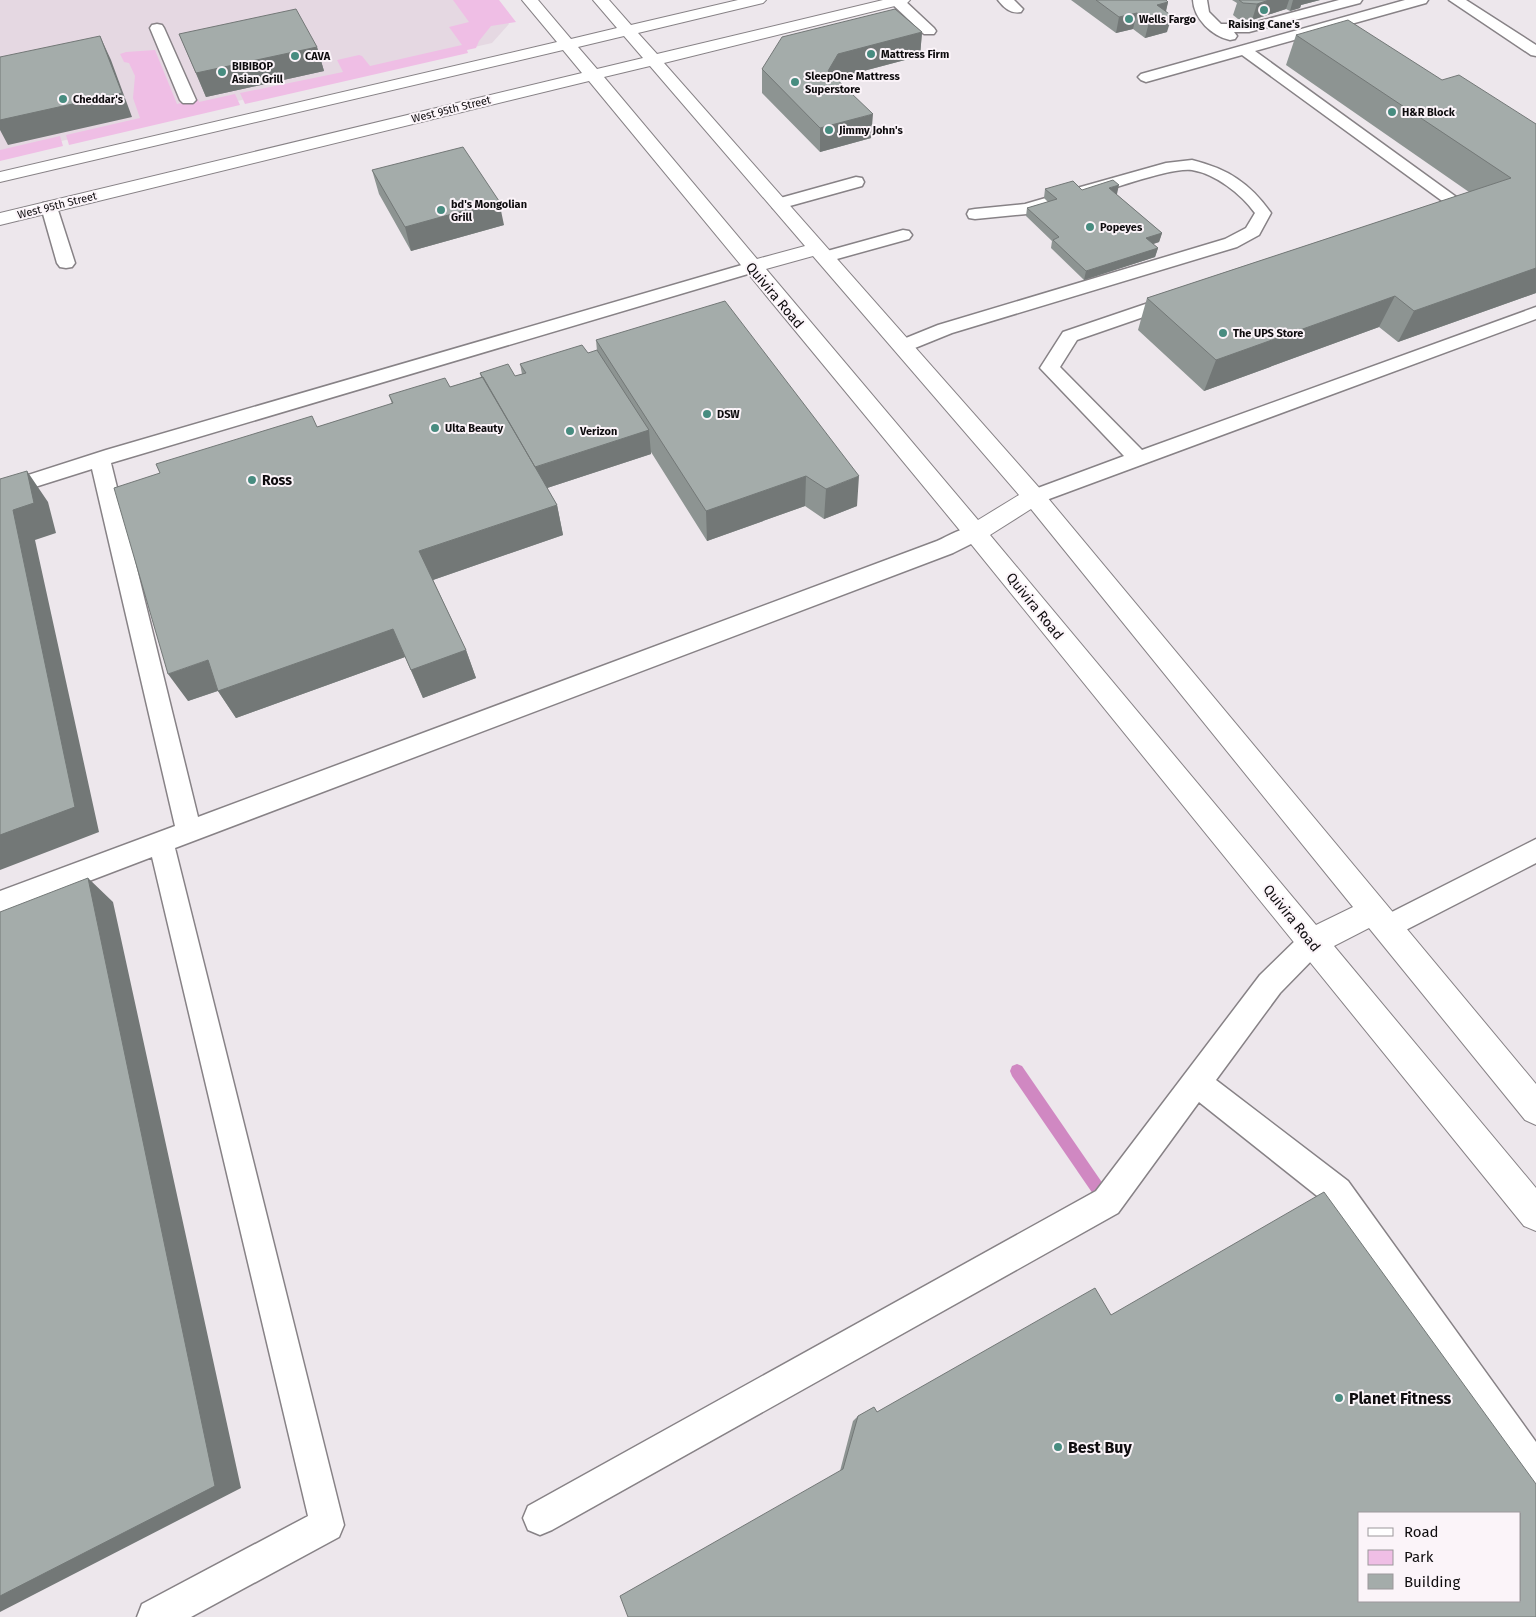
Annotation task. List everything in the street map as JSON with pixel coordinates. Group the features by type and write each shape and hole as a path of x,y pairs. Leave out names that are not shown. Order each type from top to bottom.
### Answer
{"main road":[{"name":"Quivira Road","path":"530,0 975,533 1536,1214"},
{"path":"602,0 1034,497 1536,1109"},
{"path":"0,177 758,0"},
{"name":"West 95th Street","path":"0,219 900,1"},
{"path":"752,267 822,253"},
{"path":"975,533 1034,497"},
{"path":"1312,942 1381,919"}],"lane":[{"path":"1200,0 1200,7 1205,18 1217,28 1458,204 1420,217"},
{"path":"1217,28 1248,28 1355,0"},
{"path":"1372,0 1388,11"},
{"path":"1146,76 1388,11 1421,0"},
{"path":"1456,0 1536,52"},
{"path":"900,1 929,31"},
{"path":"158,28 188,100"},
{"path":"903,346 945,329 1230,243 1253,231 1263,213 1251,196 1219,174 1192,164 1166,168 1076,194"},
{"path":"779,204 856,182"},
{"path":"974,214 1027,209 1048,202"},
{"path":"49,207 66,263"},
{"path":"822,253 903,234"},
{"path":"0,490 752,267"},
{"path":"1138,458 1050,368 1070,336 1188,296"},
{"path":"1034,497 1536,313"},
{"path":"100,459 175,837 326,1524 155,1617"},
{"path":"0,903 945,548 975,533"},
{"path":"1381,919 1536,850"},
{"path":"540,1518 1107,1202 1270,984 1312,942"},
{"path":"1197,1083 1337,1192 1536,1471"}],"shaded area":[{"path":"0,0 491,0 509,24 492,43 0,155"}],"green space":[{"path":"453,0 499,0 516,22 491,26 476,48 467,50 468,53 245,104 240,93 343,72 337,60 359,55 370,66 462,45 449,27 469,22"},
{"path":"155,50 177,104 198,99 199,102 235,94 240,105 69,145 66,135 140,118 133,98 135,76 129,63 124,62 120,54"},
{"path":"60,136 63,146 0,161 0,150"}],"building":[{"path":"1096,0 1166,0 1168,2 1157,5 1172,16 1149,22 1137,13 1119,17"},
{"path":"1239,0 1269,0 1257,4 1243,3"},
{"path":"296,9 317,47 196,73 179,34"},
{"path":"895,9 922,32 838,54 828,71 873,114 820,128 762,69 782,37"},
{"path":"1348,20 1442,80 1459,75 1536,124 1536,268 1414,311 1395,296 1216,360 1147,298 1511,178 1296,35"},
{"path":"100,36 122,93 0,120 0,57"},
{"path":"463,147 499,201 405,227 372,170"},
{"name":"Popeyes","path":"1113,180 1119,185 1109,188 1162,233 1146,238 1158,248 1086,271 1053,240 1059,237 1027,208 1057,199 1045,189 1073,181 1082,190"},
{"name":"DSW","path":"725,301 859,476 826,489 806,476 706,511 596,340"},
{"name":"Verizon","path":"582,345 588,353 597,350 649,430 535,467 480,373 508,364 515,376 526,373 520,364"},
{"path":"483,377 557,505 419,551 466,650 411,670 393,629 218,691 208,660 168,674 114,488 160,473 156,464 312,416 317,427 393,403 389,395 445,378 450,387"},
{"path":"27,471 34,503 13,510 75,807 0,835 0,479"},
{"path":"88,878 215,1486 0,1596 0,912"},
{"name":"Best Buy","path":"1324,1192 1536,1484 1536,1617 628,1617 620,1596 843,1469 858,1416 874,1407 877,1412 1095,1288 1111,1315"}],"waterway":[{"path":"1017,1071 1107,1202"}],"place":[{"name":"Raising Cane's","path":"1264,10"},
{"name":"Wells Fargo","path":"1129,19"},
{"name":"Mattress Firm","path":"871,54"},
{"name":"CAVA","path":"295,56"},
{"name":"BIBIBOP Asian Grill","path":"222,72"},
{"name":"SleepOne Mattress Superstore","path":"795,82"},
{"name":"Cheddar's","path":"63,99"},
{"name":"H&R Block","path":"1392,112"},
{"name":"Jimmy John's","path":"829,130"},
{"name":"bd's Mongolian Grill","path":"441,210"},
{"name":"Popeyes","path":"1090,227"},
{"name":"The UPS Store","path":"1223,333"},
{"name":"DSW","path":"707,414"},
{"name":"Ulta Beauty","path":"435,428"},
{"name":"Verizon","path":"570,431"},
{"name":"Ross","path":"252,480"},
{"name":"Planet Fitness","path":"1339,1398"},
{"name":"Best Buy","path":"1058,1447"}]}
